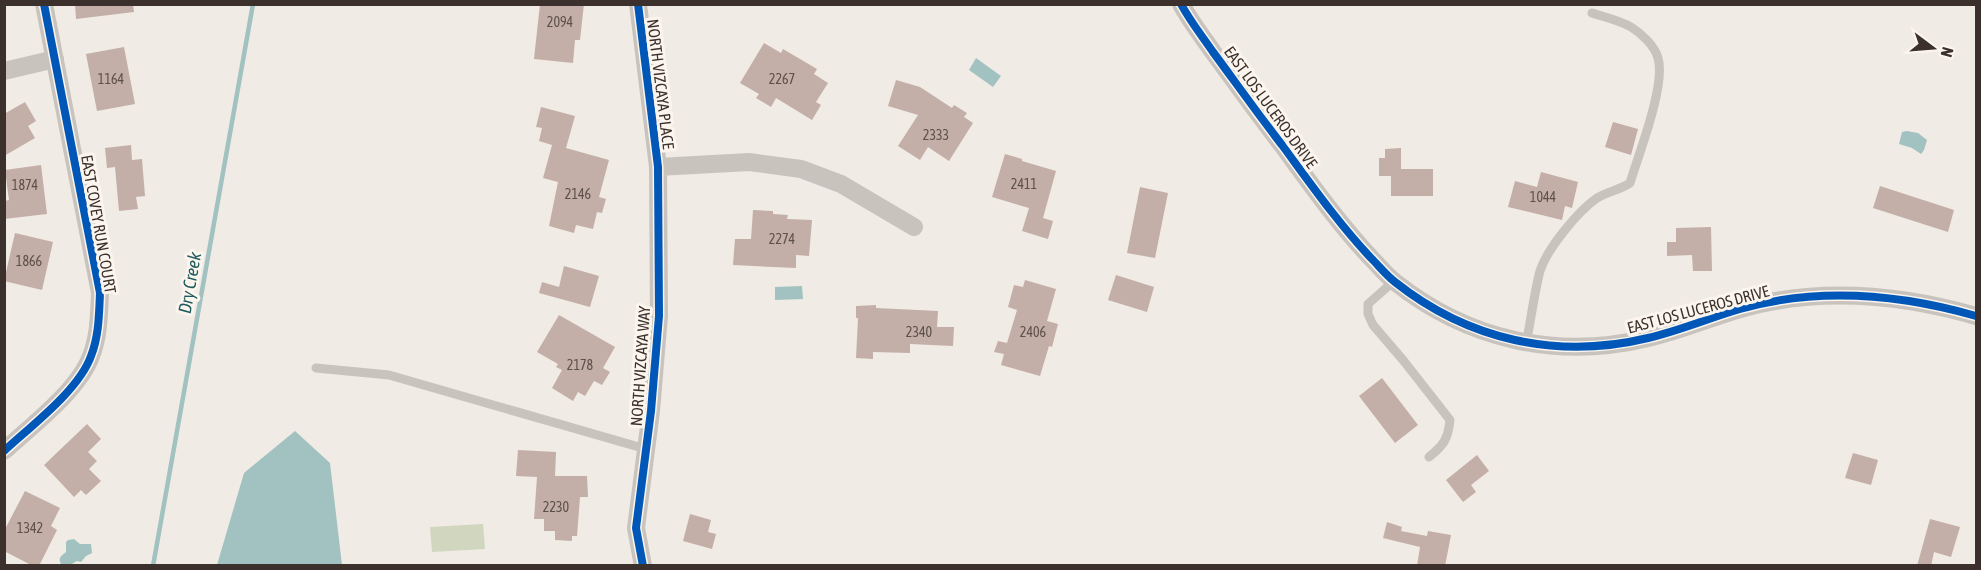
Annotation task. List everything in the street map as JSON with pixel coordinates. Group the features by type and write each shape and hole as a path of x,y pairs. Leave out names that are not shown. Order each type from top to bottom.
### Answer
{"street":[{"name":"EAST COVEY RUN COURT","path":"4,450 80,378 91,357 99,326 100,293 44,4"},
{"name":"NORTH VIZCAYA PLACE","path":"638,4 658,166"},
{"name":"EAST LOS LUCEROS DRIVE","path":"1181,4 1241,91 1348,234 1394,281 1443,314 1486,332 1526,344 1568,347 1607,346 1649,338 1741,309 1786,299 1821,296 1863,295 1904,299 1977,316"},
{"path":"4,71 55,59"},
{"path":"658,166 749,162 801,170 841,184 914,227"},
{"name":"NORTH VIZCAYA WAY","path":"643,566 636,528 658,316 658,166"}],"lane":[{"path":"1526,344 1541,269 1551,249 1572,222 1598,198 1620,190 1630,183 1659,88 1658,56 1646,40 1630,27 1592,13"},
{"path":"1394,281 1368,304 1368,314 1373,325 1450,420 1449,436 1429,457"},
{"path":"316,368 388,375 646,449"}],"green space":[{"path":"483,524 485,549 432,552 430,527"}],"water":[{"path":"976,58 1001,76 993,87 969,70"},
{"path":"1902,132 1918,133 1927,140 1921,154 1899,144"},
{"path":"802,286 803,299 775,300 775,287"},
{"path":"295,431 330,463 342,565 217,565 244,473"},
{"path":"74,539 80,544 91,544 92,553 81,562 62,565 60,559 66,552 66,542"}],"building":[{"path":"75,4 133,4 134,12 76,19"},
{"path":"540,4 584,4 580,40 575,40 573,63 534,59"},
{"path":"764,43 781,53 783,49 817,69 814,74 828,83 816,102 821,105 812,120 776,98 771,107 756,98 759,94 740,83"},
{"path":"124,47 135,104 97,111 86,54"},
{"path":"896,80 920,87 952,108 954,105 967,113 964,117 973,123 949,161 928,147 920,160 898,146 918,115 888,106"},
{"path":"25,102 36,121 28,126 35,138 4,156 4,114"},
{"path":"541,107 575,116 566,148 609,160 599,197 606,199 602,213 597,212 593,229 576,225 574,233 549,226 558,182 543,178 552,145 539,141 542,128 536,127"},
{"path":"1613,122 1638,129 1631,155 1605,147"},
{"path":"131,145 132,160 142,159 145,196 136,197 138,209 119,211 115,167 107,168 105,148"},
{"path":"1401,148 1401,169 1433,169 1433,196 1391,196 1391,176 1379,176 1379,158 1385,158 1385,149"},
{"path":"1005,154 1056,171 1043,218 1053,221 1048,239 1022,231 1029,208 992,197"},
{"path":"41,165 47,214 4,219 4,201 9,200 5,170"},
{"path":"1541,172 1578,182 1572,208 1565,206 1562,220 1508,207 1515,181 1537,187"},
{"path":"1880,186 1954,210 1948,232 1873,208"},
{"path":"1140,187 1168,193 1155,258 1127,253"},
{"path":"753,210 773,211 773,214 788,215 787,219 812,220 809,256 796,255 796,268 733,265 735,239 751,239"},
{"path":"1711,227 1712,271 1693,271 1692,255 1667,256 1667,242 1676,242 1676,228"},
{"path":"15,233 53,242 42,290 4,281"},
{"path":"564,266 599,276 590,307 539,293 542,282 559,287"},
{"path":"1116,275 1154,287 1147,312 1108,300"},
{"path":"1025,280 1056,289 1047,321 1058,324 1052,347 1049,346 1040,376 1001,365 1004,354 994,352 998,341 1007,343 1017,310 1008,307 1014,285 1023,287"},
{"path":"876,305 876,308 938,311 937,327 954,327 953,346 910,344 910,353 873,352 873,359 856,358 858,318 856,318 856,306"},
{"path":"559,315 615,347 603,368 610,372 602,385 594,381 585,396 578,392 573,401 552,388 562,370 556,367 558,364 537,352"},
{"path":"1382,378 1418,425 1395,443 1359,396"},
{"path":"87,424 101,439 88,452 97,461 89,469 101,481 86,495 81,490 74,497 44,465"},
{"path":"518,450 556,452 555,476 587,476 588,497 580,497 577,536 572,536 572,541 555,540 555,531 544,531 544,519 534,519 537,477 516,476"},
{"path":"1853,453 1878,460 1871,485 1845,478"},
{"path":"1477,455 1489,471 1471,485 1476,492 1463,502 1446,480"},
{"path":"25,491 60,508 51,526 57,530 39,566 33,566 4,551 4,531"},
{"path":"690,514 711,520 708,532 716,534 712,549 683,541"},
{"path":"1930,519 1960,527 1951,557 1934,552 1931,566 1917,566"},
{"path":"1387,522 1402,527 1401,531 1427,536 1428,531 1451,535 1445,566 1417,566 1420,547 1383,538"}],"waterway":[{"name":"Dry Creek","path":"153,566 253,4"}],"cycle path":[{"path":"4,451 53,407 76,382 91,356 98,325 100,293 44,4"},
{"path":"638,4 658,167 659,316 651,411 636,528 643,566"},
{"path":"1181,4 1213,52 1314,188 1371,258 1392,279 1423,302 1483,331 1515,340 1547,345 1580,347 1614,344 1660,335 1769,302 1829,296 1888,298 1947,308 1976,316"}]}
